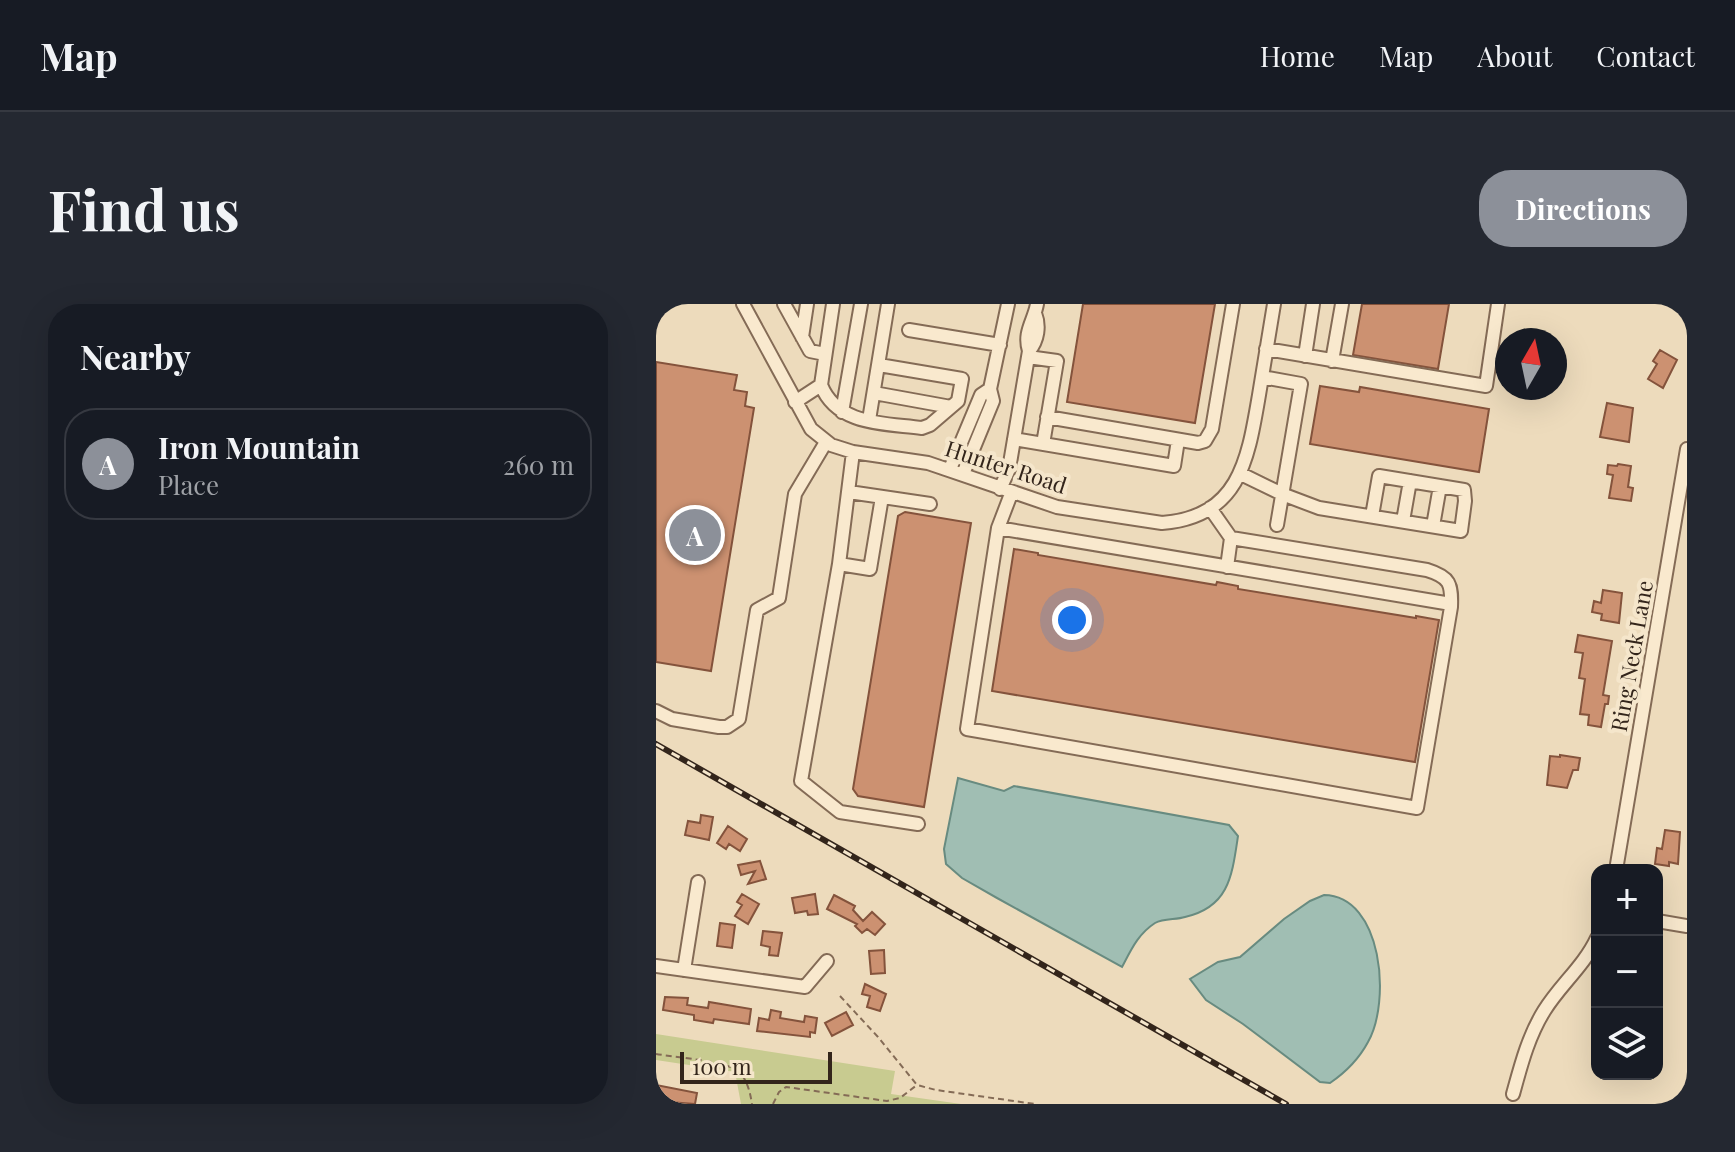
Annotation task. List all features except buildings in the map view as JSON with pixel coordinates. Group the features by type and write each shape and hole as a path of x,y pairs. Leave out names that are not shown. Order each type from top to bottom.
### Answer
{"street":[{"name":"Hunter Road","path":"743,304 811,429 826,442 853,452 894,456 950,469 1057,507 1145,522 1178,522 1210,508 1231,490 1241,474 1251,441 1274,304"},
{"path":"784,304 810,351 825,354"},
{"path":"802,337 807,304"},
{"path":"833,304 821,385 824,394 842,412 869,420 922,428 930,425 958,401 962,379 879,365"},
{"path":"842,412 861,304"},
{"path":"869,420 888,304"},
{"path":"963,474 993,401 990,389 1008,304"},
{"path":"1047,417 1198,443 1210,437 1233,304"},
{"path":"1305,356 1313,304"},
{"path":"1332,361 1342,304"},
{"path":"1266,349 1486,386 1498,304"},
{"path":"1036,308 1030,319 1026,341 1028,354 967,729 1417,808 1451,604 1451,587 1442,575 1427,570 1231,538"},
{"path":"909,330 1000,345"},
{"path":"1028,354 1057,361 1043,444"},
{"path":"1262,377 1301,384 1277,525"},
{"path":"795,402 821,385"},
{"path":"950,469 981,395 990,389"},
{"path":"874,393 951,407"},
{"path":"1014,439 1174,466 1178,440"},
{"path":"656,711 672,719 719,727 727,727 739,719 757,610 779,598 795,494 826,442"},
{"name":"Ring Neck Lane","path":"1617,864 1687,449"},
{"path":"853,452 839,564 801,781 840,812 918,824"},
{"path":"1241,474 1319,508 1461,531 1464,490 1379,476 1372,516"},
{"path":"1403,521 1410,481"},
{"path":"1433,526 1440,486"},
{"path":"849,492 930,504"},
{"path":"839,564 870,569 882,497"},
{"path":"1210,508 1231,538 1227,567"},
{"path":"998,528 1451,604"},
{"path":"684,970 698,882"},
{"path":"1663,922 1687,926"},
{"path":"1513,1094 1528,1042 1545,1010 1591,949"},
{"path":"656,966 805,987 827,961"}],"path":[{"path":"840,996 917,1085 1035,1104"},
{"path":"656,1054 727,1066 738,1071 750,1091 752,1104"},
{"path":"773,1104 779,1092 786,1087 887,1101 900,1098 917,1085"}],"green space":[{"path":"656,1034 895,1071 891,1094 961,1104 741,1104 735,1072 656,1060"}],"water":[{"path":"958,778 1004,791 1014,786 1229,825 1238,836 1226,888 1220,898 1200,912 1159,921 1149,927 1122,967 962,878 946,864 944,849"},
{"path":"1324,895 1344,900 1359,913 1370,931 1380,978 1375,1024 1368,1042 1352,1065 1330,1083 1320,1082 1206,1000 1190,979 1218,962 1240,957 1284,919"}],"railway":[{"path":"656,744 1286,1104"}],"place":[{"name":"Iron Mountain","path":"695,535"}]}
